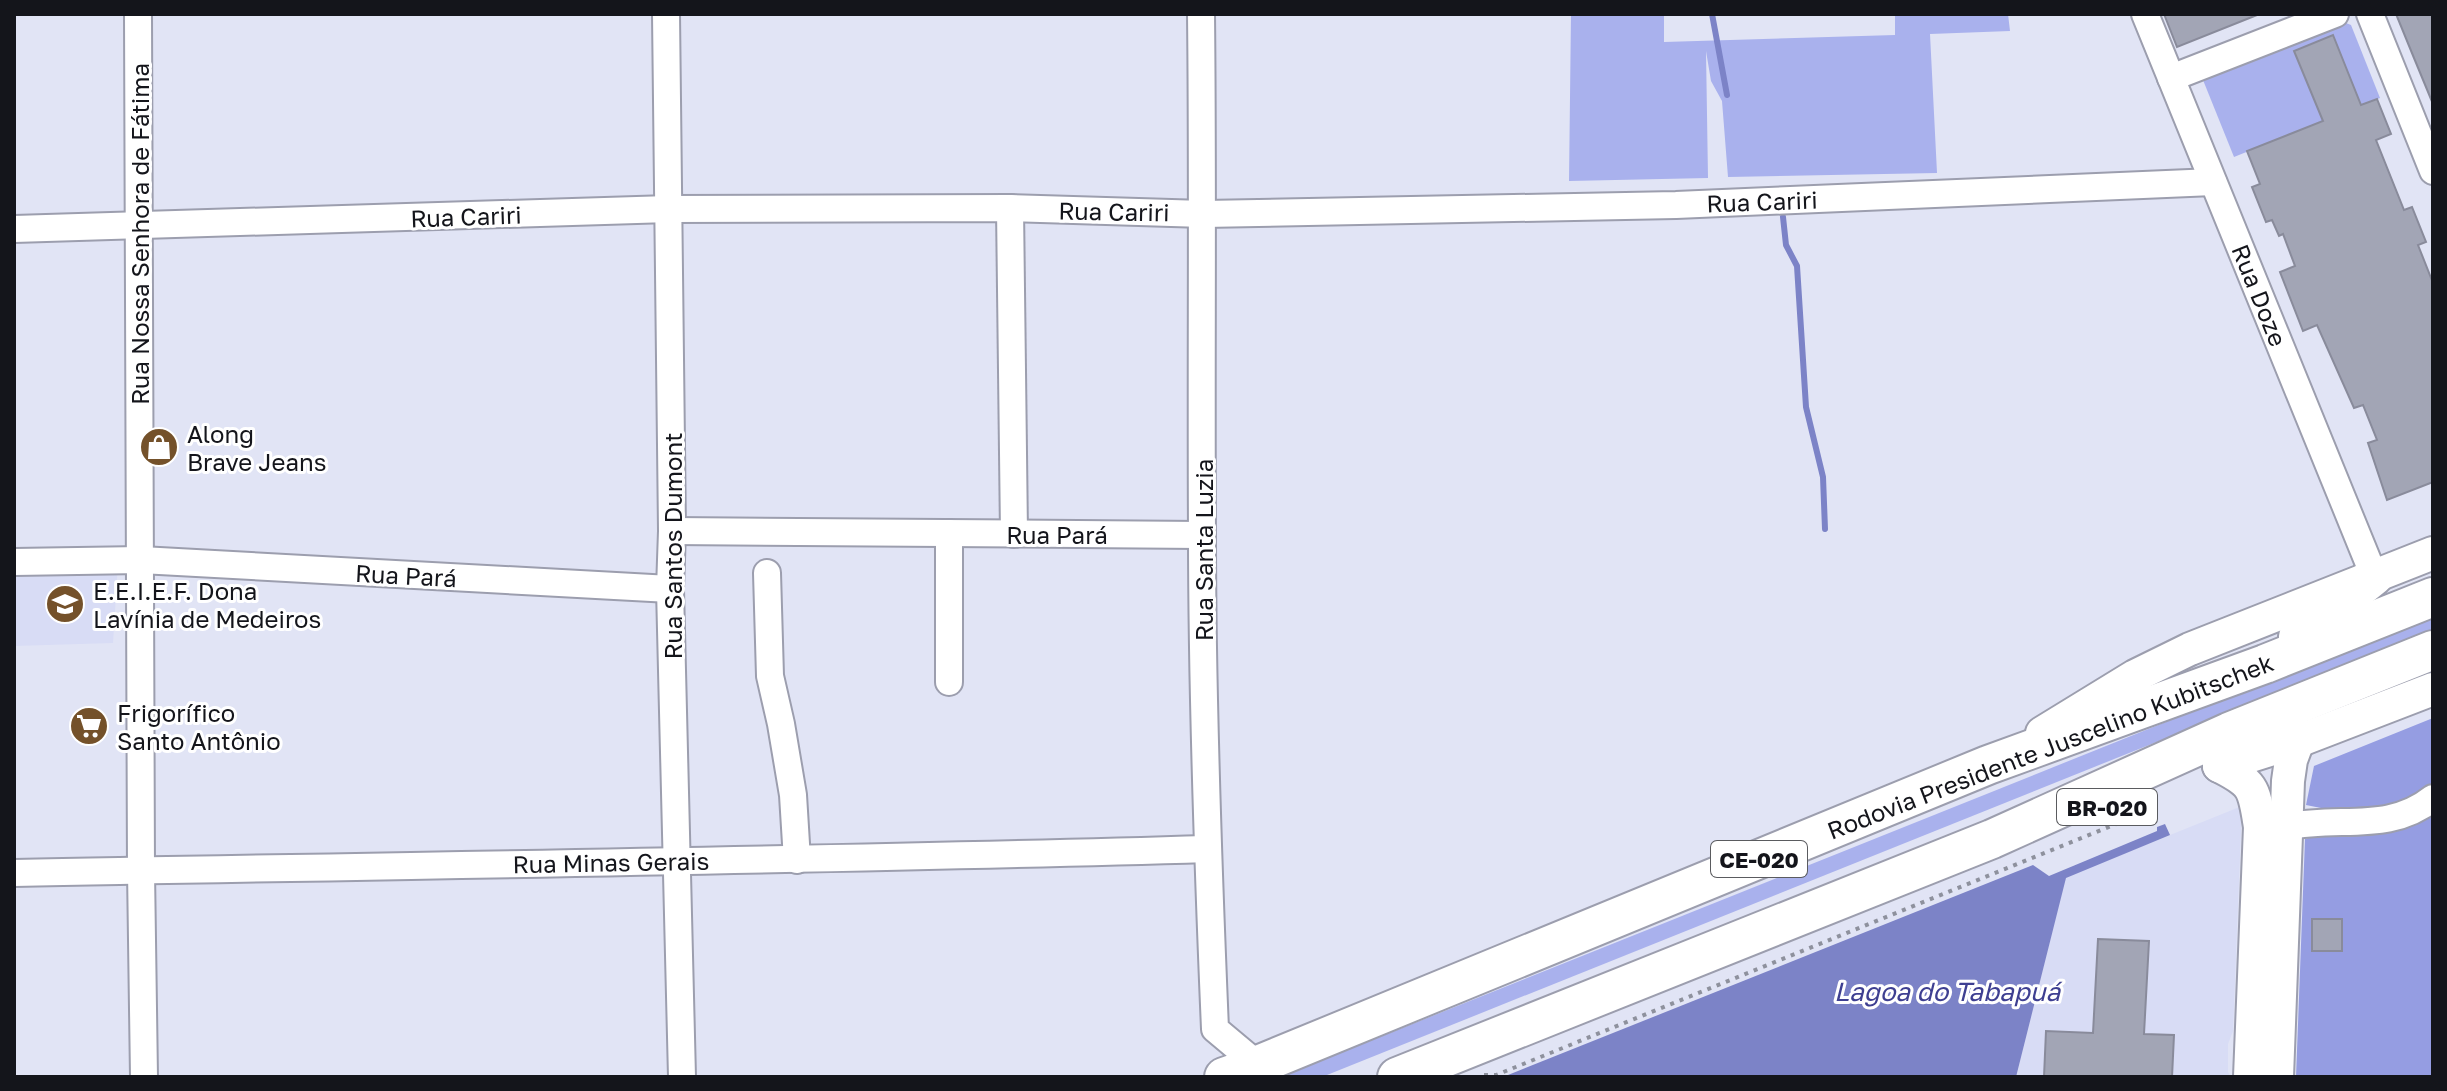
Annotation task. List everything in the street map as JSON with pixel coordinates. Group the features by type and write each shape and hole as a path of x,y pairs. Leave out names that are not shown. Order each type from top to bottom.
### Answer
{"highway":[{"path":"2265,664 2374,576"},
{"name":"Rodovia Presidente Juscelino Kubitschek","path":"1198,1077 1241,1071 1988,765 2265,664 2433,597"},
{"name":"Rodovia Presidente Juscelino Kubitschek","path":"1397,1077 1992,839 2229,732 2433,650"},
{"name":"BR-020","path":"1992,839 2047,829 2219,766"}],"main road":[{"path":"1988,765 2135,676 2190,649 2433,553"},
{"name":"BR-020","path":"2219,766 2298,741 2433,689"},
{"path":"2250,1077 2273,827 2298,741"},
{"path":"2219,766 2243,778 2273,827 2277,1077"}],"street":[{"name":"Rua Nossa Senhora de Fátima","path":"138,14 144,1077"},
{"name":"Rua Santos Dumont","path":"666,14 672,531 670,589 682,1077"},
{"name":"Rua Santa Luzia","path":"1201,14 1204,214 1202,535 1207,849 1215,1029 1241,1071"},
{"name":"Rua Doze","path":"2145,14 2374,576"},
{"path":"2171,78 2335,14"},
{"path":"2370,14 2433,171"},
{"name":"Rua Cariri","path":"14,229 669,209 1010,208 1204,214 1676,205 2213,182"},
{"path":"1010,208 1014,534"},
{"name":"Rua Pará","path":"672,531 1202,535"},
{"path":"949,533 949,682"},
{"name":"Rua Pará","path":"14,562 141,560 670,589"},
{"path":"767,573 767,651 793,795 797,860"},
{"path":"2273,827 2398,818 2414,812 2433,798"},
{"name":"Rua Minas Gerais","path":"14,873 797,860 1207,849"}],"path":[{"path":"1495,1076 2158,807"}],"shaded area":[{"path":"1571,14 1664,14 1664,42 1895,35 1895,14 2008,14 2010,31 1930,34 1937,173 1728,177 1722,101 1711,81 1706,51 1708,178 1569,181"},
{"path":"2346,23 2351,25 2380,98 2234,157 2203,80"},
{"name":"E.E.I.E.F. Dona Lavínia de Medeiros","path":"118,562 113,643 14,646 14,564"},
{"path":"2433,615 2433,631 1322,1077 1280,1077"},
{"path":"2433,718 2433,1077 2296,1077 2305,839 2336,830 2336,811 2306,805 2314,766"},
{"path":"2242,806 2233,1031 2228,1044 2228,1072 2231,1077 2016,1077 2066,877"}],"water":[{"name":"Lagoa do Tabapuá","path":"2165,824 2170,835 2066,878 2016,1077 1503,1077 2033,865 2049,876 2157,831 2157,827"}],"building":[{"path":"2164,14 2257,14 2257,15 2177,47"},
{"path":"2396,14 2433,14 2433,104 2414,58"},
{"path":"2333,35 2361,105 2377,99 2391,134 2376,140 2404,210 2412,207 2426,242 2418,245 2433,283 2433,482 2387,500 2368,443 2377,440 2363,405 2354,408 2317,325 2303,331 2280,272 2295,266 2283,234 2279,236 2272,220 2266,222 2252,187 2260,184 2247,151 2323,121 2294,51"},
{"path":"2312,919 2342,919 2342,951 2312,951"},
{"path":"2098,939 2149,941 2144,1034 2174,1035 2172,1077 2044,1077 2046,1031 2093,1033"}],"waterway":[{"path":"1712,14 1727,95"},
{"path":"1783,217 1786,245 1797,266 1806,407 1823,477 1825,529"}],"place":[{"name":"Along Brave Jeans","path":"159,447"},
{"name":"E.E.I.E.F. Dona Lavínia de Medeiros","path":"65,604"},
{"name":"Frigorífico Santo Antônio","path":"89,726"}]}
